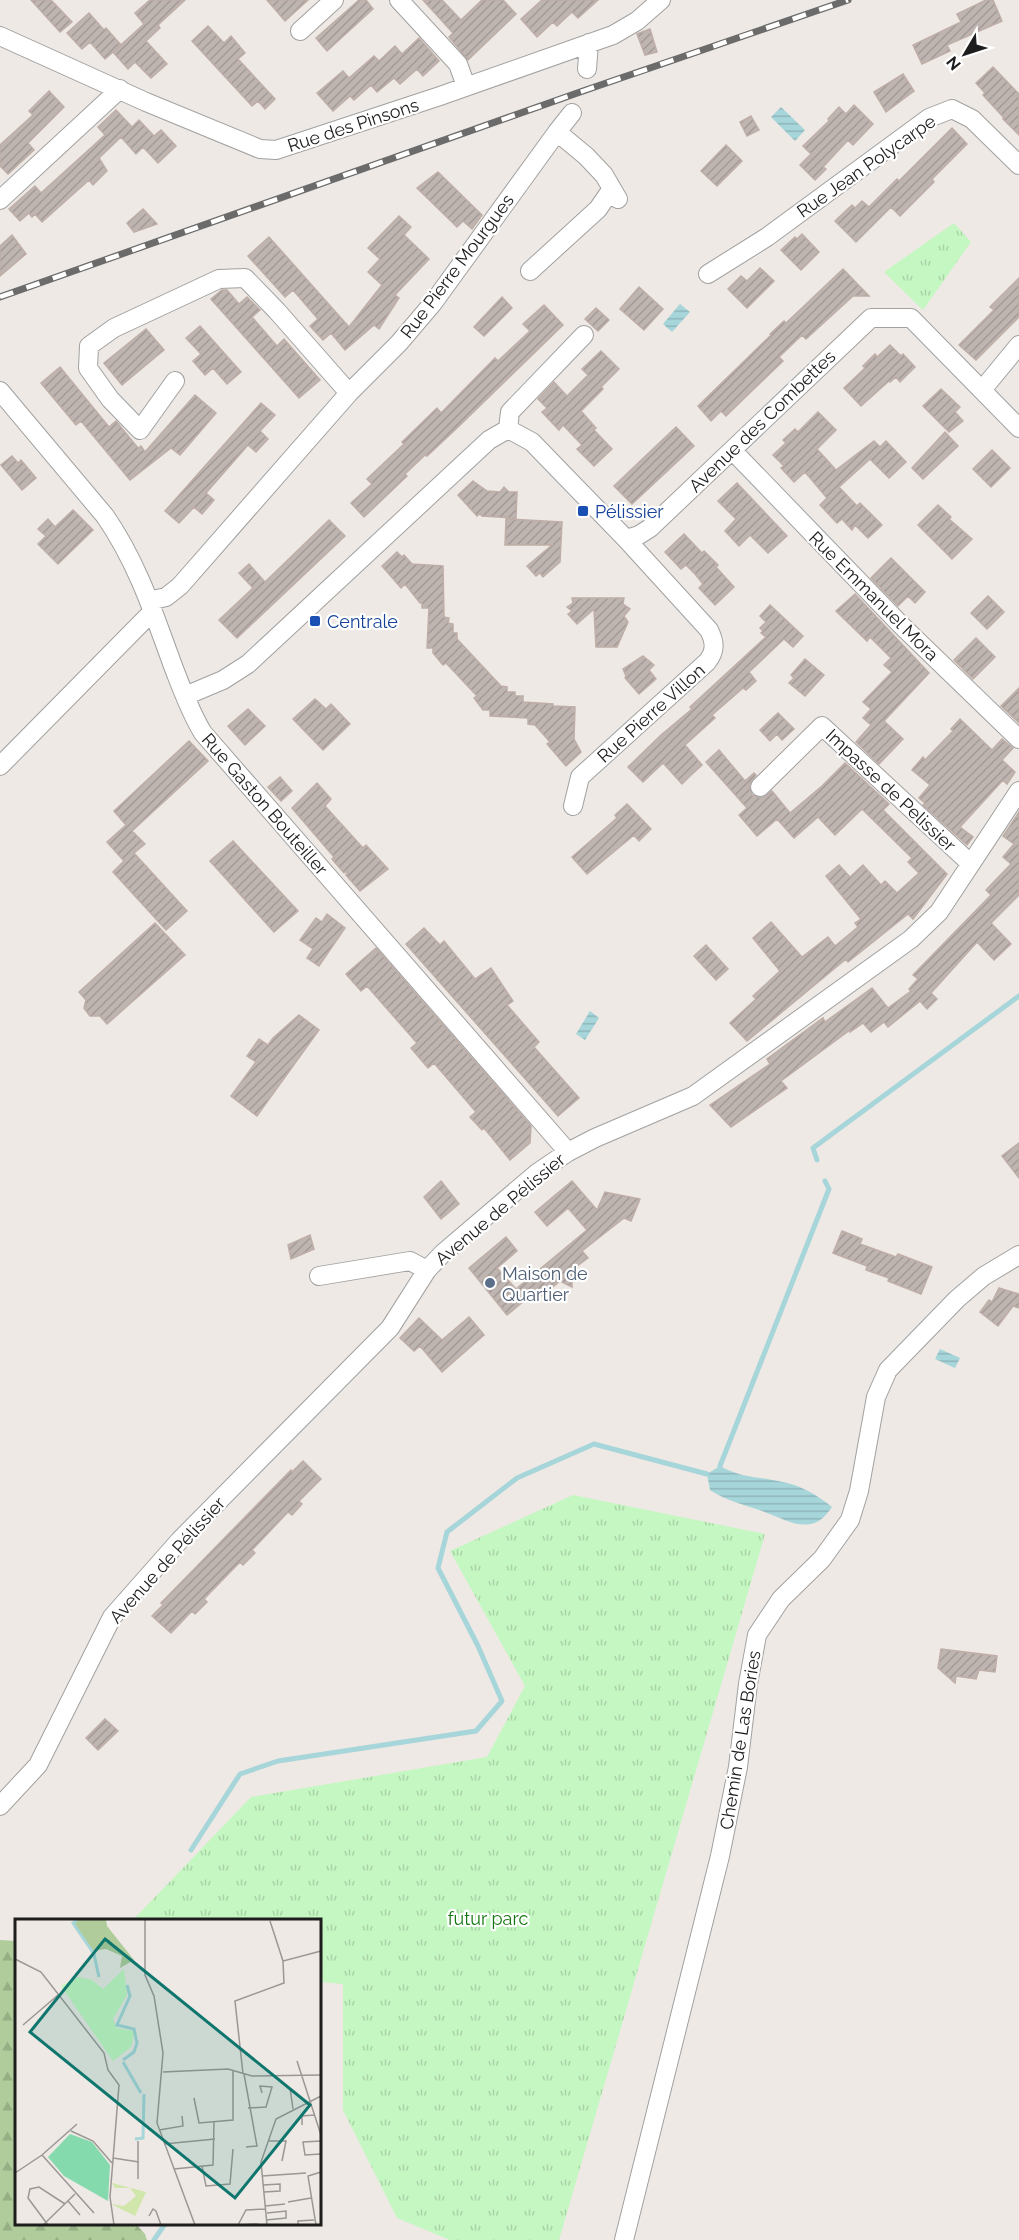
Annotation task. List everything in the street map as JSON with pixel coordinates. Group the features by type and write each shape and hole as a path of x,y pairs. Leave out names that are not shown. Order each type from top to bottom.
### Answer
{"street":[{"path":"300,31 334,0"},
{"path":"399,0 458,64 466,86"},
{"path":"587,69 589,44 613,35 637,21 661,0"},
{"name":"Rue des Pinsons","path":"0,36 260,148 276,150 589,44"},
{"path":"0,200 120,89"},
{"name":"Rue Jean Polycarpe","path":"708,274 767,237 929,118 952,109 972,119 1019,165"},
{"name":"Rue Pierre Mourgues","path":"151,606 180,586 349,393 399,343 433,303 572,113"},
{"path":"530,271 614,194 604,175 596,166 557,132"},
{"path":"176,381 140,430 110,399 88,368 89,346 114,328 219,279 245,278 349,393"},
{"name":"Avenue des Combettes","path":"626,539 639,536 650,528 871,318 911,318 1019,428"},
{"path":"508,429 510,412 584,335"},
{"path":"982,390 1019,345"},
{"name":"Rue Gaston Bouteiller","path":"0,390 118,534 138,572 196,722 208,740 568,1152"},
{"path":"508,429 532,442 626,539"},
{"path":"185,696 223,680 248,664 489,440 508,429"},
{"name":"Rue Emmanuel Mora","path":"732,450 902,625 1019,739"},
{"name":"Rue Pierre Villon","path":"573,806 580,777 714,654 714,639 709,630 626,539"},
{"path":"0,766 151,606"},
{"name":"Impasse de Pelissier","path":"760,787 822,726 970,864"},
{"name":"Avenue de Pélissier","path":"0,1806 38,1765 112,1617 180,1540 390,1328 427,1270 537,1173 568,1152 595,1138 693,1096 911,939 939,912 1019,791"},
{"name":"Chemin de Las Bories","path":"624,2240 720,1856 738,1767 748,1684 758,1635 781,1599 822,1558 850,1520 859,1491 876,1397 888,1370 957,1299 984,1276 1019,1255"},
{"path":"320,1275 410,1261 427,1270"}],"green space":[{"path":"954,223 971,242 923,310 884,272"},
{"name":"futur parc","path":"573,1495 765,1534 559,2240 450,2240 397,2218 343,2110 343,1984 321,1982 321,1919 134,1919 251,1797 487,1757 525,1686 450,1551"},
{"path":"0,1940 15,1941 15,2225 137,2225 147,2240 0,2240"}],"water":[{"path":"781,107 805,130 795,141 771,117"},
{"path":"680,304 690,312 672,332 663,324"},
{"path":"590,1011 599,1018 585,1040 576,1034"},
{"path":"940,1349 960,1358 955,1368 935,1359"},
{"path":"720,1466 742,1475 793,1484 832,1507 826,1515 811,1524 789,1522 710,1490 707,1474"}],"building":[{"path":"31,0 51,0 72,22 60,32"},
{"path":"150,0 185,0 158,25 160,28 146,41 167,64 151,78 135,62 128,69 113,52 144,24 135,13"},
{"path":"267,0 308,0 285,21"},
{"path":"359,0 366,0 373,9 327,51 316,38"},
{"path":"423,0 442,0 461,20 482,0 503,0 516,14 468,60 449,37 453,33"},
{"path":"542,0 598,0 578,18 572,12 557,26 553,22 537,37 521,19"},
{"path":"986,0 993,0 1002,21 947,45 950,51 922,64 913,45 961,22 957,14"},
{"path":"89,13 121,45 105,59 90,42 82,49 67,33"},
{"path":"208,26 224,43 231,36 245,53 238,59 275,99 265,109 258,101 252,106 192,41"},
{"path":"650,29 657,52 645,55 637,34"},
{"path":"419,38 439,61 423,76 417,69 400,84 394,78 377,92 371,85 354,100 350,96 333,111 317,93 343,71 349,78 374,56 379,61 395,46 402,54"},
{"path":"993,67 1019,94 1019,135 983,95 985,93 976,83"},
{"path":"903,74 914,91 886,112 874,92"},
{"path":"49,91 64,107 28,143 34,150 8,174 0,166 0,145 33,115 29,111"},
{"path":"854,105 873,124 853,145 848,140 823,167 826,169 815,180 800,165 811,154 803,146 829,121 828,119 839,107 846,114"},
{"path":"116,110 132,127 139,120 154,136 161,130 176,146 158,163 143,147 136,154 121,137 99,158 107,171 93,185 89,180 42,222 35,214 32,217 29,213 20,221 9,209 35,186 41,193 105,135 98,127"},
{"path":"751,116 759,130 747,136 740,122"},
{"path":"952,128 967,144 900,216 891,207 856,242 835,221 852,205 855,208 862,201 869,207 897,179 899,181"},
{"path":"726,145 742,161 717,186 701,171"},
{"path":"438,172 482,215 472,229 463,221 457,227 417,188"},
{"path":"143,209 157,224 134,232 127,223"},
{"path":"399,216 411,227 404,235 429,259 395,295 399,298 379,329 374,325 345,350 331,333 323,340 310,326 318,319 293,290 285,297 248,256 269,237 349,327 382,285 368,272 380,259 368,248"},
{"path":"802,234 819,252 801,270 781,250 795,237 797,239"},
{"path":"12,235 26,254 0,276 0,246"},
{"path":"760,268 774,281 747,308 728,289 741,276 747,281"},
{"path":"843,269 869,296 853,296 806,339 802,335 779,357 783,361 726,416 721,411 711,421 698,406 770,334 784,321 786,323"},
{"path":"1019,278 1019,317 976,360 959,345 994,310 990,307"},
{"path":"639,287 663,309 644,330 620,309"},
{"path":"222,290 227,290 239,304 247,297 260,310 252,317 277,346 284,339 320,380 299,398 211,299"},
{"path":"502,297 512,308 484,336 474,327"},
{"path":"544,305 563,325 456,429 405,474 407,476 364,517 351,503 372,484 367,479 437,408 441,413 495,358 498,361 530,331 523,324"},
{"path":"596,308 609,320 598,331 585,319"},
{"path":"200,326 241,372 227,384 213,368 205,375 193,361 201,354 186,338"},
{"path":"146,329 164,350 122,385 104,363"},
{"path":"890,345 901,356 903,354 915,367 900,382 896,377 889,381 861,406 844,388 865,368 863,366 875,354 877,357"},
{"path":"601,351 619,369 581,411 596,428 594,430 612,449 594,466 577,449 582,445 563,425 559,430 542,412 547,408 538,399 554,382 567,396 588,375 582,369"},
{"path":"60,367 109,427 116,421 138,448 141,446 145,452 195,395 216,413 180,455 171,448 130,480 81,421 76,425 41,383"},
{"path":"941,389 960,407 955,412 963,421 949,432 923,406"},
{"path":"261,403 275,415 260,431 268,439 256,452 248,445 206,493 214,500 202,514 194,507 179,523 165,511"},
{"path":"818,412 836,430 817,449 836,470 874,441 880,447 886,441 906,462 889,478 870,459 839,487 857,506 860,503 882,525 868,538 855,525 852,530 842,519 837,523 820,505 827,498 805,472 794,482 781,468 784,466 773,455 786,443 783,440 795,429 798,432"},
{"path":"676,427 694,446 632,504 614,486"},
{"path":"945,432 958,446 923,479 912,468"},
{"path":"992,450 1010,468 991,487 973,469"},
{"path":"12,456 18,463 21,460 36,478 22,490 1,465"},
{"path":"473,481 487,491 500,492 504,487 509,492 517,492 516,518 480,514 477,516 458,495"},
{"path":"737,483 787,536 768,553 750,535 739,546 725,531 736,519 718,501"},
{"path":"938,505 951,517 949,519 972,539 952,559 918,525"},
{"path":"73,510 93,530 58,564 38,544 46,536 38,529 48,519 55,527"},
{"path":"506,519 562,522 560,562 543,577 540,573 536,576 527,566 552,545 505,545"},
{"path":"329,520 345,536 237,638 219,620 253,588 239,573 249,564 265,582"},
{"path":"684,534 702,553 704,551 718,565 716,567 734,587 715,605 699,588 703,584 695,574 686,565 681,569 665,552"},
{"path":"397,552 402,557 404,555 412,564 443,566 444,617 449,618 448,623 453,624 453,633 457,633 457,639 501,686 507,687 507,692 515,692 515,696 523,696 523,702 575,707 574,739 581,752 566,766 547,744 550,742 535,725 528,724 528,718 490,716 490,710 483,710 474,698 477,696 446,663 443,665 433,653 433,648 427,648 429,608 422,608 422,603 405,584 401,588 382,566"},
{"path":"891,558 925,592 915,603 908,596 898,606 871,578"},
{"path":"855,594 929,673 884,721 903,739 879,764 856,742 871,725 863,718 871,709 863,702 892,672 884,665 891,658 870,637 867,641 836,611"},
{"path":"988,596 1004,612 987,629 971,613"},
{"path":"572,598 624,598 623,604 630,609 624,616 628,622 617,647 596,647 594,609 577,624 568,614 572,611 567,607 573,603"},
{"path":"770,605 803,636 793,647 784,639 749,672 756,681 746,690 743,688 712,715 715,718 685,745 702,765 682,784 663,763 643,782 628,767 766,637 761,633 763,631 760,628 766,622 760,616"},
{"path":"976,638 995,657 973,679 954,660"},
{"path":"643,656 654,665 649,670 656,679 639,694 625,678 623,669"},
{"path":"805,659 824,675 805,696 789,683 794,678 791,675"},
{"path":"1019,688 1019,723 1001,706"},
{"path":"315,699 326,709 331,704 350,724 323,750 293,719"},
{"path":"248,709 265,726 245,745 228,726"},
{"path":"778,713 794,729 782,740 777,734 770,741 760,730"},
{"path":"960,719 992,750 1002,739 1013,748 1002,760 1015,772 1007,784 1003,780 960,827 973,837 967,845 923,805 925,803 919,798 930,785 912,770 923,757 925,760 953,731 951,729"},
{"path":"189,741 208,761 132,831 145,844 134,853 187,911 166,930 113,872 124,861 107,842 126,825 114,811"},
{"path":"719,750 745,781 754,773 756,775 749,785 752,795 762,798 772,791 790,813 845,763 889,804 883,810 947,874 913,919 908,914 848,962 846,959 747,1041 730,1023 756,999 753,996 780,971 753,938 771,922 802,957 828,937 835,946 858,927 855,923 861,919 826,876 839,865 850,877 863,865 881,885 885,881 897,893 919,873 908,862 912,858 862,809 835,835 818,817 794,838 777,819 757,836 739,815 747,808 706,762"},
{"path":"280,777 292,791 281,801 268,787"},
{"path":"317,783 331,799 325,806 363,848 366,845 388,869 360,891 346,875 347,872 344,873 332,859 334,857 292,808"},
{"path":"627,804 651,829 639,841 634,835 587,874 572,857 617,818 615,815"},
{"path":"1019,812 1019,895 991,923 1011,944 994,960 977,942 931,993 937,999 927,1009 920,1001 888,1027 884,1022 871,1032 863,1023 850,1032 850,1030 781,1081 787,1088 731,1127 710,1105 770,1064 767,1059 823,1018 825,1022 872,988 888,1008 911,991 909,989 918,979 913,975 991,895 986,890 1011,864 1003,857 1014,844 1003,836"},
{"path":"233,841 298,911 274,932 210,861"},
{"path":"327,914 345,928 319,966 307,958 313,949 300,940 316,918 322,922"},
{"path":"155,923 185,955 107,1024 100,1016 90,1016 84,1008 86,1000 79,992"},
{"path":"424,928 440,945 444,941 475,979 491,968 513,1001 507,1005 539,1042 534,1047 579,1098 558,1116 406,944"},
{"path":"706,945 728,969 716,980 694,956"},
{"path":"376,948 531,1126 530,1143 510,1160 484,1128 482,1130 470,1117 476,1112 434,1063 428,1068 411,1048 417,1043 367,986 361,991 346,974"},
{"path":"299,1015 319,1030 257,1116 231,1096 256,1062 247,1056 259,1039 268,1045"},
{"path":"1019,1143 1019,1178 1002,1156"},
{"path":"441,1181 459,1204 441,1219 424,1197"},
{"path":"572,1181 597,1210 605,1192 640,1199 631,1221 624,1218 582,1251 588,1258 572,1270 572,1287 560,1281 542,1296 537,1290 507,1315 469,1268 506,1237 517,1251 497,1268 516,1289 587,1230 568,1208 547,1226 535,1212"},
{"path":"842,1231 862,1239 860,1244 896,1257 898,1254 932,1267 921,1294 888,1281 889,1278 866,1270 867,1266 833,1253"},
{"path":"310,1235 314,1249 291,1259 288,1245"},
{"path":"999,1288 1019,1294 1019,1308 1013,1306 998,1326 980,1312 989,1300 992,1302"},
{"path":"469,1317 484,1335 442,1372 420,1346 414,1351 400,1338 419,1318 442,1340"},
{"path":"303,1461 321,1479 299,1501 302,1504 292,1515 288,1512 252,1550 255,1553 243,1565 240,1562 204,1599 207,1602 195,1614 192,1611 171,1633 152,1616 163,1605 161,1603 291,1470 292,1472"},
{"path":"941,1649 997,1656 995,1672 979,1670 976,1679 956,1676 955,1683 938,1668"},
{"path":"105,1719 118,1731 98,1750 86,1738"}],"waterway":[{"path":"817,1160 813,1148 1019,996"},
{"path":"720,1466 829,1189 825,1181"},
{"path":"191,1850 240,1774 278,1761 476,1731 502,1701 478,1646 438,1568 447,1532 517,1478 594,1444 707,1474"},
{"path":"154,2240 164,2225"}],"railway":[{"path":"0,297 848,0"}],"place":[{"name":"Pélissier","path":"583,511"},
{"name":"Centrale","path":"315,621"},
{"name":"Maison de Quartier","path":"490,1283"}]}
